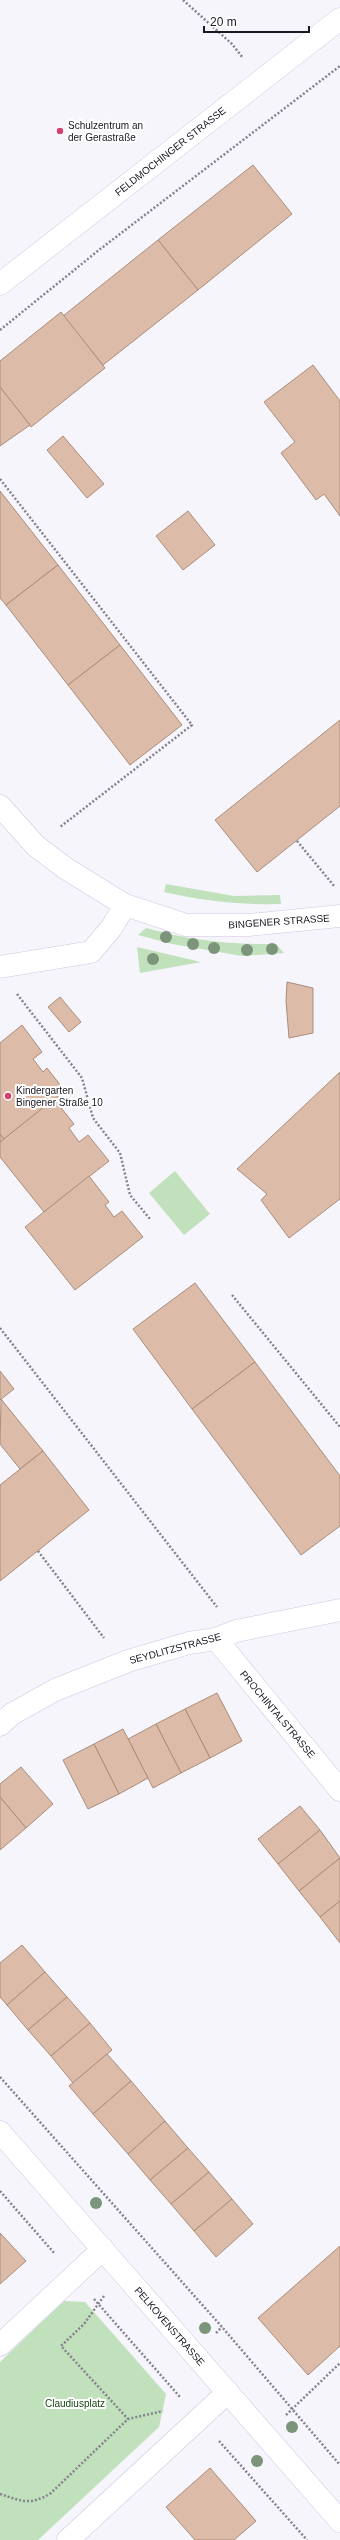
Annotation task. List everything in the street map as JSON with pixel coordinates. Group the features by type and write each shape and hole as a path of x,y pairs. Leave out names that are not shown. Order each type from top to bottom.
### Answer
{"street":[{"name":"FELDMOCHINGER STRASSE","path":"0,284 340,19"},
{"name":"BINGENER STRASSE","path":"0,806 36,846 65,868 125,905 186,925 249,925 340,916"},
{"path":"0,967 91,952 112,927 125,905"},
{"name":"SEYDLITZSTRASSE","path":"0,1725 12,1714 55,1690 123,1663 189,1643 216,1639 236,1631 340,1610"},
{"name":"PROCHINTALSTRASSE","path":"216,1639 340,1790"},
{"name":"PELKOVENSTRASSE","path":"0,2132 340,2521"},
{"path":"0,2344 103,2249"},
{"path":"68,2540 228,2392"}],"path":[{"path":"184,0 232,44 262,80"},
{"path":"0,330 99,250 340,66"},
{"path":"0,479 192,726 36,846"},
{"path":"297,841 340,893"},
{"path":"12,988 82,1078 93,1118 120,1153 130,1195 150,1219"},
{"path":"232,1295 340,1427"},
{"path":"0,1328 236,1631"},
{"path":"38,1552 123,1663"},
{"path":"0,2077 222,2327 291,2410 340,2465"},
{"path":"0,2191 307,2540"},
{"path":"105,2294 84,2324 61,2346 128,2419"},
{"path":"216,2333 222,2327"},
{"path":"286,2414 340,2362"},
{"path":"165,2380 170,2376"},
{"path":"175,2401 180,2396"},
{"path":"0,2494 27,2502 39,2500 51,2493 128,2419 165,2410"}],"green space":[{"path":"166,884 234,896 280,895 281,904 236,903 193,898 164,892"},
{"path":"146,928 194,939 226,943 276,944 284,953 242,956 172,944 138,935"},
{"path":"137,947 201,962 140,973"},
{"path":"175,1171 210,1214 184,1235 149,1193"},
{"name":"Claudiusplatz","path":"64,2301 85,2302 166,2394 159,2427 38,2540 0,2540 0,2362"}],"building":[{"path":"253,165 292,214 198,290 158,240"},
{"path":"158,240 198,290 103,365 63,316"},
{"path":"61,312 105,368 31,427 0,387 0,361"},
{"path":"313,365 340,401 340,516 324,494 316,500 281,453 295,442 264,402"},
{"path":"0,387 30,425 0,446"},
{"path":"63,436 104,484 87,498 47,450"},
{"path":"0,491 58,565 6,605 0,598"},
{"path":"188,511 215,545 183,570 156,536"},
{"path":"58,565 120,645 68,685 6,605"},
{"path":"120,645 182,725 130,765 68,685"},
{"path":"340,720 340,806 257,872 215,820"},
{"path":"287,982 313,988 313,1033 289,1038 286,1001"},
{"path":"60,997 81,1022 69,1032 48,1007"},
{"path":"22,1025 42,1052 33,1059 43,1072 47,1068 65,1091 4,1139 0,1134 0,1043"},
{"path":"340,1072 340,1199 289,1238 261,1200 267,1194 237,1169"},
{"path":"54,1099 74,1124 69,1128 79,1142 88,1135 109,1161 44,1212 0,1157 0,1142"},
{"path":"0,1134 4,1139 0,1142"},
{"path":"89,1176 109,1202 105,1205 114,1217 122,1211 143,1237 75,1290 25,1227"},
{"path":"195,1283 255,1362 192,1409 133,1329"},
{"path":"255,1362 340,1476 340,1526 301,1555 192,1409"},
{"path":"0,1371 14,1389 0,1400"},
{"path":"1,1399 43,1451 20,1469 0,1444"},
{"path":"43,1451 89,1510 0,1581 0,1485"},
{"path":"217,1693 242,1741 210,1758 185,1709"},
{"path":"185,1709 210,1758 181,1773 156,1724"},
{"path":"156,1724 181,1773 153,1788 128,1739"},
{"path":"123,1729 148,1778 119,1794 94,1744"},
{"path":"94,1744 119,1794 88,1809 63,1760"},
{"path":"21,1767 53,1804 26,1828 0,1797 0,1784"},
{"path":"0,1797 26,1828 0,1850"},
{"path":"300,1806 320,1830 278,1864 258,1839"},
{"path":"320,1830 340,1858 299,1891 278,1864"},
{"path":"340,1858 340,1901 320,1917 299,1891"},
{"path":"340,1901 340,1943 320,1917"},
{"path":"22,1945 45,1972 7,2005 0,1997 0,1963"},
{"path":"45,1972 67,1997 28,2030 7,2005"},
{"path":"67,1997 90,2023 51,2056 28,2030"},
{"path":"90,2023 112,2050 73,2083 51,2056"},
{"path":"107,2054 131,2081 93,2114 69,2086"},
{"path":"131,2081 165,2121 128,2154 93,2114"},
{"path":"165,2121 188,2148 150,2180 128,2154"},
{"path":"188,2148 209,2172 171,2204 150,2180"},
{"path":"209,2172 232,2199 194,2231 171,2204"},
{"path":"232,2199 253,2224 216,2257 194,2231"},
{"path":"0,2233 26,2261 0,2284"},
{"path":"340,2246 340,2346 308,2375 258,2318"},
{"path":"210,2468 256,2521 234,2540 195,2540 166,2507"}],"place":[{"name":"Schulzentrum an der Gerastraße","path":"60,131"},
{"name":"Kindergarten Bingener Straße 10","path":"8,1096"}]}
